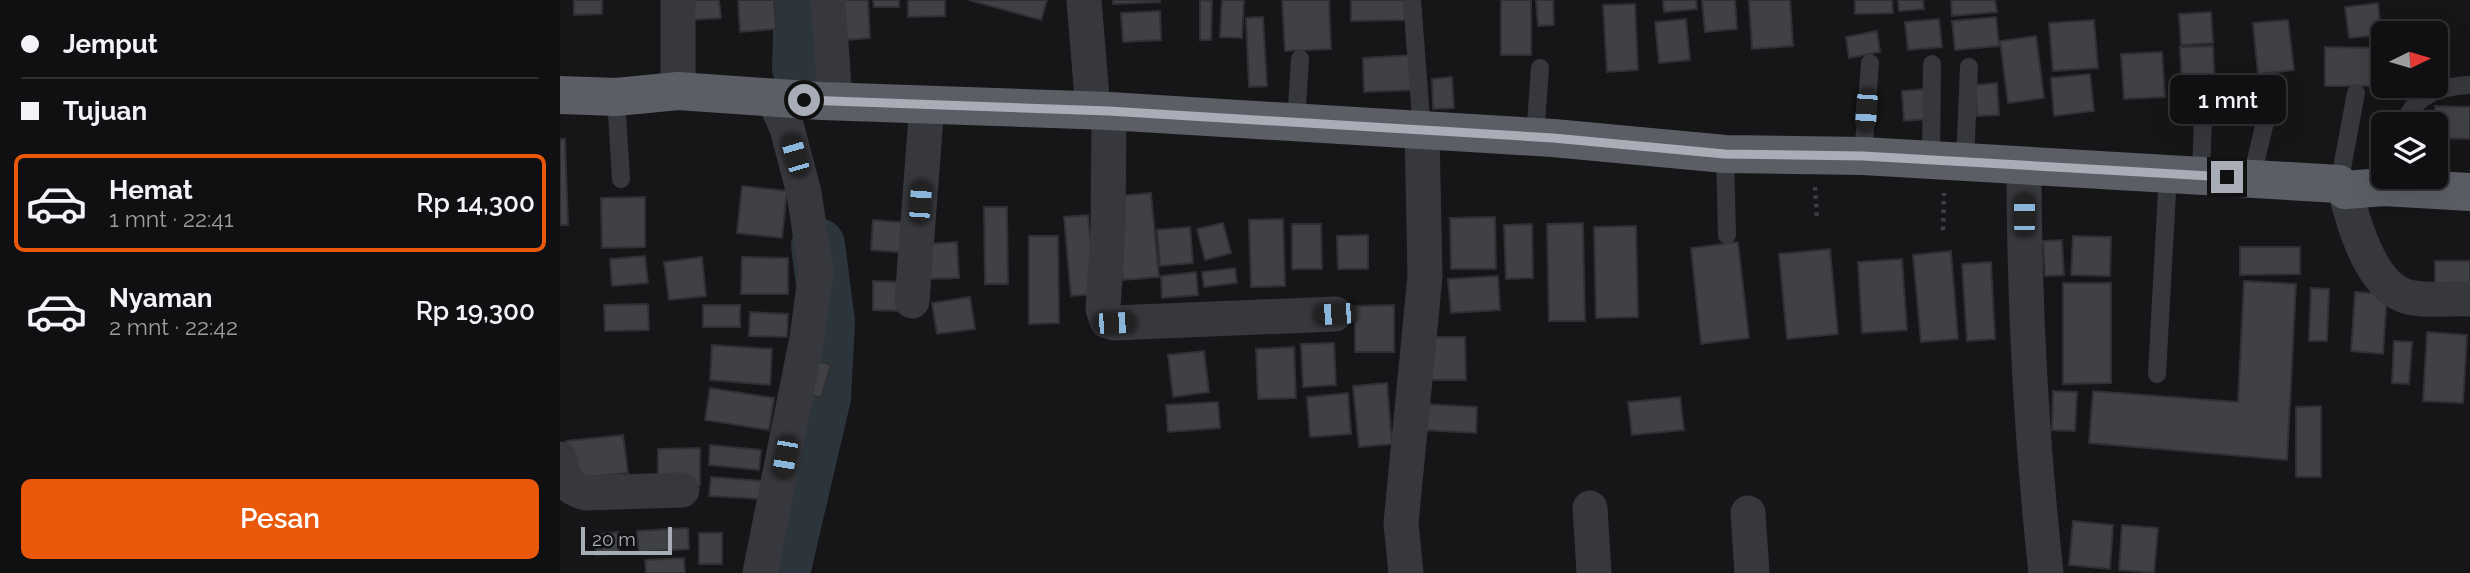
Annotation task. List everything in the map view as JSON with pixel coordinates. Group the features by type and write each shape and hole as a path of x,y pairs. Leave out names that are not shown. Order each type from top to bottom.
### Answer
{"highway":[{"path":"560,94 615,97 678,91 800,113 927,104 1101,111 1535,137 1725,154 1948,160 2252,177 2342,187 2371,184"},
{"path":"2445,189 2470,192"}],"street":[{"path":"678,0 678,91"},
{"path":"760,573 807,338 817,271 800,113 828,0"},
{"path":"1084,0 1101,111 1108,231 1102,309 1107,321 1114,323 1335,314"},
{"path":"912,301 927,104"},
{"path":"1406,573 1401,523 1426,276 1422,131"},
{"path":"2024,165 2025,303 2032,423 2046,573"},
{"path":"2342,187 2358,241 2390,287 2405,296 2470,299"},
{"path":"560,459 564,481 572,489 586,493 682,490"},
{"path":"1590,508 1594,573"},
{"path":"1748,513 1752,573"}],"lane":[{"path":"1412,0 1422,131"},
{"path":"1296,123 1300,59"},
{"path":"1863,156 1870,63"},
{"path":"1932,64 1948,160"},
{"path":"1948,160 1969,67"},
{"path":"1535,137 1540,68"},
{"path":"2408,112 2426,94 2470,85"},
{"path":"2342,187 2356,93"},
{"path":"615,97 621,179"},
{"path":"2157,374 2184,175 2203,115"},
{"path":"2252,177 2265,122"},
{"path":"1725,154 1727,235"}],"building":[{"path":"574,0 602,0 602,14 574,15"},
{"path":"687,0 719,0 721,18 689,20"},
{"path":"738,0 774,0 776,29 740,32"},
{"path":"843,0 868,0 870,38 846,40"},
{"path":"873,0 899,0 899,7 874,7"},
{"path":"908,0 945,0 945,16 908,17"},
{"path":"969,0 1047,0 1041,20"},
{"path":"1113,0 1160,0 1160,2 1113,4"},
{"path":"1200,0 1212,1 1211,40 1200,40"},
{"path":"1222,0 1244,0 1242,38 1220,37"},
{"path":"1282,0 1329,0 1331,49 1285,51"},
{"path":"1351,0 1404,0 1405,20 1351,21"},
{"path":"1501,0 1531,0 1531,55 1501,55"},
{"path":"1536,0 1553,0 1554,25 1538,26"},
{"path":"1663,0 1696,0 1697,9 1664,12"},
{"path":"1702,0 1735,0 1737,29 1705,32"},
{"path":"1749,0 1790,0 1793,46 1752,49"},
{"path":"1855,0 1892,0 1893,13 1855,14"},
{"path":"1898,0 1923,0 1924,9 1899,11"},
{"path":"1951,0 1995,0 1997,12 1952,16"},
{"path":"2378,3 2380,21 2371,21 2371,36 2349,38 2345,7"},
{"path":"1635,4 1638,70 1607,72 1603,5"},
{"path":"1160,11 1161,40 1123,42 1121,13"},
{"path":"2211,12 2213,43 2181,45 2179,14"},
{"path":"1263,17 1267,86 1249,87 1246,18"},
{"path":"1996,17 1999,46 1955,50 1952,21"},
{"path":"1686,19 1690,60 1659,63 1655,22"},
{"path":"1939,19 1942,47 1908,50 1905,22"},
{"path":"2094,20 2098,68 2053,71 2049,23"},
{"path":"2288,20 2294,70 2258,74 2253,23"},
{"path":"1877,31 1880,52 1849,58 1846,37"},
{"path":"2036,36 2044,98 2008,103 2000,41"},
{"path":"2213,46 2215,89 2182,91 2180,47"},
{"path":"2325,47 2371,48 2371,86 2325,86"},
{"path":"2162,52 2165,97 2124,99 2121,54"},
{"path":"1410,55 1412,90 1364,92 1363,58"},
{"path":"2090,74 2094,111 2054,116 2051,78"},
{"path":"1452,77 1454,108 1433,109 1432,79"},
{"path":"1997,83 1999,115 1977,116 1975,85"},
{"path":"1925,89 1927,119 1904,121 1902,91"},
{"path":"2435,106 2470,107 2470,139 2448,138 2448,112 2435,112"},
{"path":"560,139 565,139 568,225 560,225"},
{"path":"742,186 787,191 782,238 737,233"},
{"path":"1151,193 1159,277 1123,280 1115,196"},
{"path":"645,197 645,247 602,248 601,198"},
{"path":"984,207 1007,207 1008,284 985,284"},
{"path":"1088,215 1095,294 1071,296 1064,217"},
{"path":"1495,217 1496,269 1451,269 1450,218"},
{"path":"1283,219 1285,286 1251,287 1249,220"},
{"path":"873,220 912,223 910,253 871,250"},
{"path":"1223,223 1231,253 1205,260 1197,229"},
{"path":"1583,223 1585,321 1549,321 1547,224"},
{"path":"1292,224 1321,224 1322,269 1292,269"},
{"path":"1532,224 1533,278 1506,279 1504,225"},
{"path":"1636,226 1638,317 1596,318 1594,227"},
{"path":"1190,227 1193,263 1160,266 1157,230"},
{"path":"1368,235 1368,269 1338,269 1337,236"},
{"path":"1029,236 1058,236 1059,323 1029,324"},
{"path":"2073,236 2111,237 2110,276 2071,275"},
{"path":"2062,240 2064,275 2045,276 2043,241"},
{"path":"957,242 959,278 926,279 924,244"},
{"path":"1738,242 1749,338 1701,344 1691,248"},
{"path":"2240,247 2300,247 2300,274 2240,275"},
{"path":"1830,249 1838,334 1787,339 1779,254"},
{"path":"1951,251 1958,339 1921,342 1913,255"},
{"path":"645,256 648,283 612,286 610,259"},
{"path":"702,257 706,296 669,300 664,262"},
{"path":"742,257 788,258 788,294 741,294"},
{"path":"1902,259 1907,330 1862,333 1858,262"},
{"path":"2435,261 2470,261 2470,292 2435,292"},
{"path":"1991,262 1995,339 1967,341 1962,264"},
{"path":"1235,268 1237,283 1204,287 1202,272"},
{"path":"1196,272 1198,295 1162,298 1161,276"},
{"path":"1498,276 1500,310 1451,313 1448,279"},
{"path":"873,281 900,282 900,311 873,310"},
{"path":"2244,281 2296,284 2287,460 2089,443 2093,391 2238,402"},
{"path":"2063,283 2111,283 2111,383 2063,384"},
{"path":"2311,288 2329,289 2327,341 2309,341"},
{"path":"2355,292 2387,294 2383,354 2351,351"},
{"path":"970,297 975,329 937,334 932,303"},
{"path":"648,304 649,330 605,331 604,305"},
{"path":"703,305 740,305 740,327 703,327"},
{"path":"1394,305 1394,352 1355,352 1355,306"},
{"path":"750,312 788,314 787,337 749,336"},
{"path":"2427,332 2467,335 2463,403 2423,401"},
{"path":"1427,337 1465,337 1466,380 1427,380"},
{"path":"2394,341 2412,342 2409,384 2392,383"},
{"path":"1334,343 1336,385 1303,387 1301,344"},
{"path":"712,345 772,349 770,385 710,380"},
{"path":"1294,347 1296,398 1258,399 1256,349"},
{"path":"1204,351 1209,392 1173,397 1168,355"},
{"path":"812,359 831,365 821,398 803,392"},
{"path":"1387,383 1392,444 1359,447 1353,386"},
{"path":"710,388 774,398 769,430 705,420"},
{"path":"2053,391 2077,392 2075,431 2052,430"},
{"path":"1348,393 1351,434 1310,437 1307,397"},
{"path":"1680,397 1684,430 1632,435 1628,402"},
{"path":"1218,402 1220,428 1168,432 1166,405"},
{"path":"1423,404 1477,407 1476,433 1422,430"},
{"path":"2321,406 2321,477 2296,477 2296,407"},
{"path":"623,435 628,473 570,479 566,441"},
{"path":"710,445 761,450 759,470 709,465"},
{"path":"700,448 700,485 658,486 658,449"},
{"path":"711,477 763,481 761,499 709,496"},
{"path":"2073,521 2113,525 2110,569 2069,565"},
{"path":"2122,525 2158,528 2154,573 2119,570"},
{"path":"688,528 689,549 639,552 637,531"},
{"path":"618,532 619,553 596,555 594,535"},
{"path":"699,533 722,533 722,564 699,564"},
{"path":"684,558 685,573 646,573 645,560"}],"waterway":[{"path":"799,68 801,0"},
{"path":"783,573 824,397 828,322 818,245"}],"route":[{"path":"804,100 1109,111 1553,138 1725,154 1863,156 2227,177"}]}
